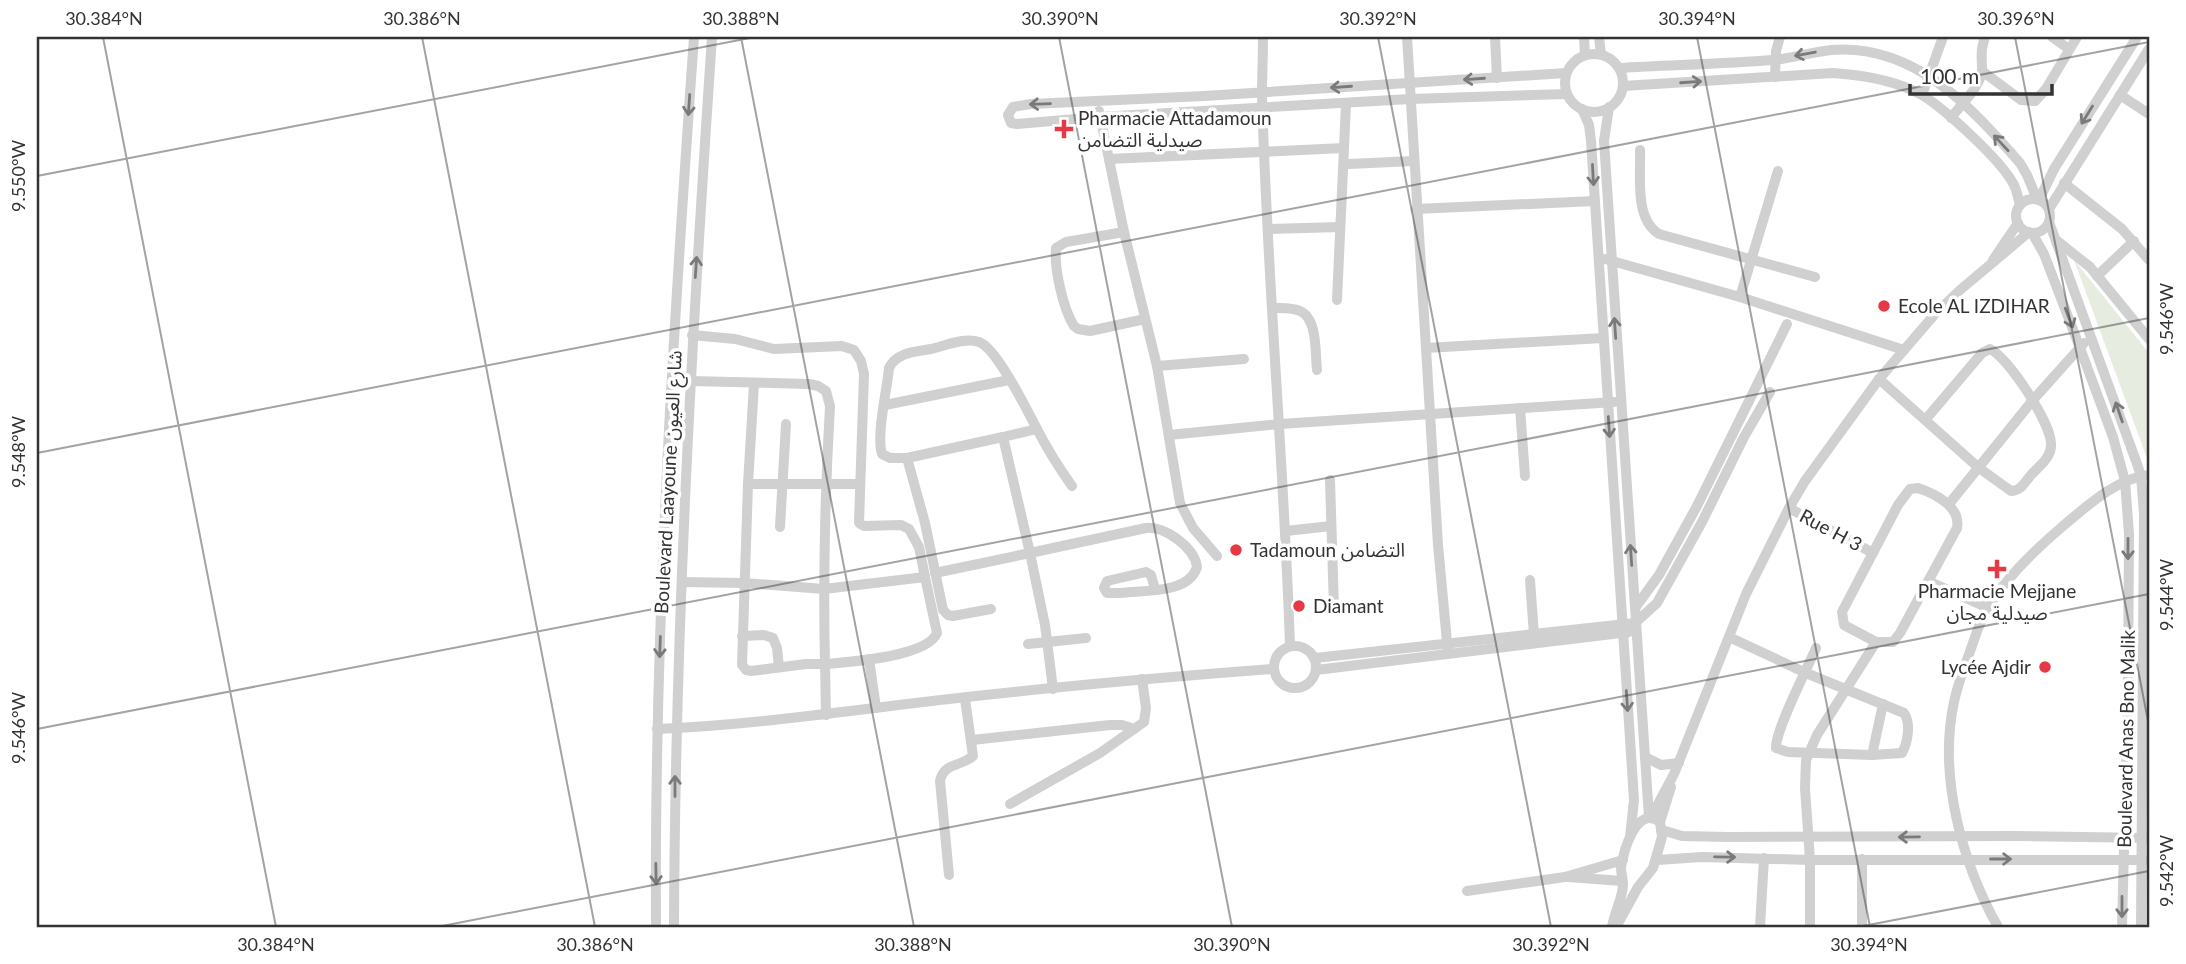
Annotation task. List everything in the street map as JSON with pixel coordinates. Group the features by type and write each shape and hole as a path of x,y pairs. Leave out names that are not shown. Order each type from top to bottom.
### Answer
{"street":[{"name":"Boulevard Laayoune شارع العيون","path":"656,927 657,729 677,285 694,37"},
{"name":"Boulevard Laayoune شارع العيون","path":"674,927 676,729 690,381 712,37"},
{"path":"1263,37 1262,92 1268,229 1290,646"},
{"path":"1407,37 1416,209 1447,649"},
{"path":"1495,37 1497,78"},
{"path":"1584,37 1585,55"},
{"path":"1600,37 1601,54"},
{"path":"1775,77 1780,37"},
{"path":"1922,95 1943,37"},
{"path":"1951,118 1982,71 1980,59 1986,37"},
{"path":"2052,37 2068,49"},
{"path":"1982,71 2021,100 2030,102 2043,94 2077,37"},
{"path":"2038,200 2054,169 2137,37"},
{"path":"1655,821 1746,594 1789,508 1879,379 1951,298 1992,262 2031,233 2042,230 2049,222 2049,209 2064,183 2149,49"},
{"path":"1619,68 1776,60 1833,50 1864,52 1910,64 1930,75 1963,102 2020,163 2038,200 2049,209"},
{"path":"1609,107 1591,112 1573,103 1567,94 1566,73 1577,59 1585,55 1601,54 1619,68 1623,86 1609,107 1604,141 1635,627 1657,860 1647,878 1637,887 1614,927"},
{"path":"1566,73 1204,96 1021,104 1009,109 1008,119 1017,124 1410,99 1567,94"},
{"path":"1623,86 1833,73 1858,74 1880,79 1922,95 1951,118 2007,174 2018,194 2020,205"},
{"path":"2120,95 2149,114"},
{"path":"1204,96 1204,111"},
{"path":"1097,101 1124,232 1157,366 1180,503 1193,528 1217,556"},
{"path":"1337,300 1346,104"},
{"path":"1581,109 1591,133 1634,800 1614,927"},
{"path":"1109,159 1344,148"},
{"path":"1640,150 1643,213 1653,231 1815,277"},
{"path":"1349,164 1413,161"},
{"path":"1740,297 1778,171"},
{"path":"2064,183 2134,242 2149,260"},
{"path":"2031,233 2018,223 2016,214 2020,205 2029,199 2038,200"},
{"path":"1416,209 1595,201"},
{"name":"Boulevard Anas Bno Malik","path":"2049,222 2145,476 2145,860 2141,927"},
{"path":"1992,262 1997,250 2018,223"},
{"path":"1268,229 1340,227"},
{"path":"1124,232 1066,242 1056,248 1055,260 1066,309 1074,326 1084,331 1145,319"},
{"name":"Boulevard Anas Bno Malik","path":"2031,233 2044,254 2080,348 2113,437 2125,481 2129,534 2128,690 2122,927"},
{"path":"2055,240 2081,259 2149,339"},
{"path":"2097,276 2134,242"},
{"path":"1598,257 1740,297 1904,350"},
{"path":"1272,308 1298,309 1309,318 1315,343 1317,370"},
{"path":"1635,608 1659,575 1697,506 1787,324"},
{"path":"692,335 735,339 774,349 842,346 854,350 861,361 864,374 859,523 864,526 901,525 909,529 919,547 945,613 961,616 991,609"},
{"path":"1949,504 2033,400 2092,336"},
{"path":"1426,348 1603,338"},
{"path":"1037,429 907,458 890,458 881,453 880,434 889,368 895,358 954,344 976,341 982,343 995,357 1027,407 1037,429 1072,486"},
{"path":"1879,379 1979,468 2007,489 2014,491 2020,488 2048,457 2051,441 2043,417 2006,362 1990,349 1982,353 1926,419"},
{"path":"1157,366 1244,359"},
{"path":"886,405 1009,380"},
{"path":"690,381 809,384 826,391 830,407 824,589 826,715"},
{"path":"754,384 741,658 744,668 751,671 869,659 922,648 935,638 937,634 925,523 907,458"},
{"path":"1315,664 1635,627 1657,603 1770,392"},
{"path":"1169,435 1620,402"},
{"path":"1520,408 1525,476"},
{"path":"780,527 786,424"},
{"path":"1003,438 1048,642 1053,688"},
{"path":"1998,927 1981,894 1960,837 1954,811 1950,771 1953,703 1988,608 2018,570 2049,538 2098,499 2125,481 2145,476"},
{"path":"1330,480 1334,608"},
{"path":"748,484 859,484"},
{"path":"1910,489 1926,490 1949,504 1957,516 1957,528 1896,638 1888,643 1876,642 1844,625 1842,617 1873,553 1898,505 1910,489"},
{"name":"Rue H 3","path":"1789,508 1873,553"},
{"path":"1286,531 1331,526"},
{"path":"682,582 824,589 930,575 1146,528 1159,528 1170,534 1194,557 1197,567 1187,582 1155,589"},
{"path":"1530,580 1534,635"},
{"path":"1928,581 1988,608"},
{"path":"1447,649 1534,635 1622,629"},
{"path":"742,636 764,635 773,638 779,667"},
{"path":"1729,637 1806,673 1846,690 1899,709 1907,716 1905,747 1900,754 1778,750 1775,745 1806,673 1816,649"},
{"path":"1028,644 1086,638"},
{"path":"1810,927 1810,860 1805,778 1810,752 1817,735 1876,642"},
{"path":"1290,646 1303,647 1315,664 1313,678 1307,685 1299,688 1290,688 1276,677 1273,669 1277,655 1290,646"},
{"path":"869,659 876,708"},
{"path":"657,729 826,715 1142,679 1273,669"},
{"path":"1010,804 1100,753 1146,719 1142,679"},
{"path":"2128,690 2146,691"},
{"path":"949,875 941,776 951,765 970,760 973,751 965,699"},
{"path":"1872,755 1883,704"},
{"path":"972,740 1110,725 1134,729"},
{"path":"1646,757 1676,769"},
{"path":"1630,837 1642,820 1655,821 1682,836 1702,837 2145,838"},
{"path":"1657,860 1702,857 1810,860 2145,860"},
{"path":"1760,927 1764,858"},
{"path":"1862,859 1862,927"},
{"path":"1467,891 1565,877 1623,860"},
{"path":"1565,877 1623,882 1631,888 1637,887"}],"shaded area":[{"path":"2074,260 2149,353 2149,461 2148,461"}],"place":[{"name":"Pharmacie Attadamoun صيدلية التضامن","path":"1064,129"},
{"name":"Ecole AL IZDIHAR","path":"1884,306"},
{"name":"Tadamoun التضامن","path":"1236,550"},
{"name":"Pharmacie Mejjane صيدلية مجان","path":"1997,569"},
{"name":"Diamant","path":"1299,606"},
{"name":"Lycée Ajdir","path":"2045,667"}]}
